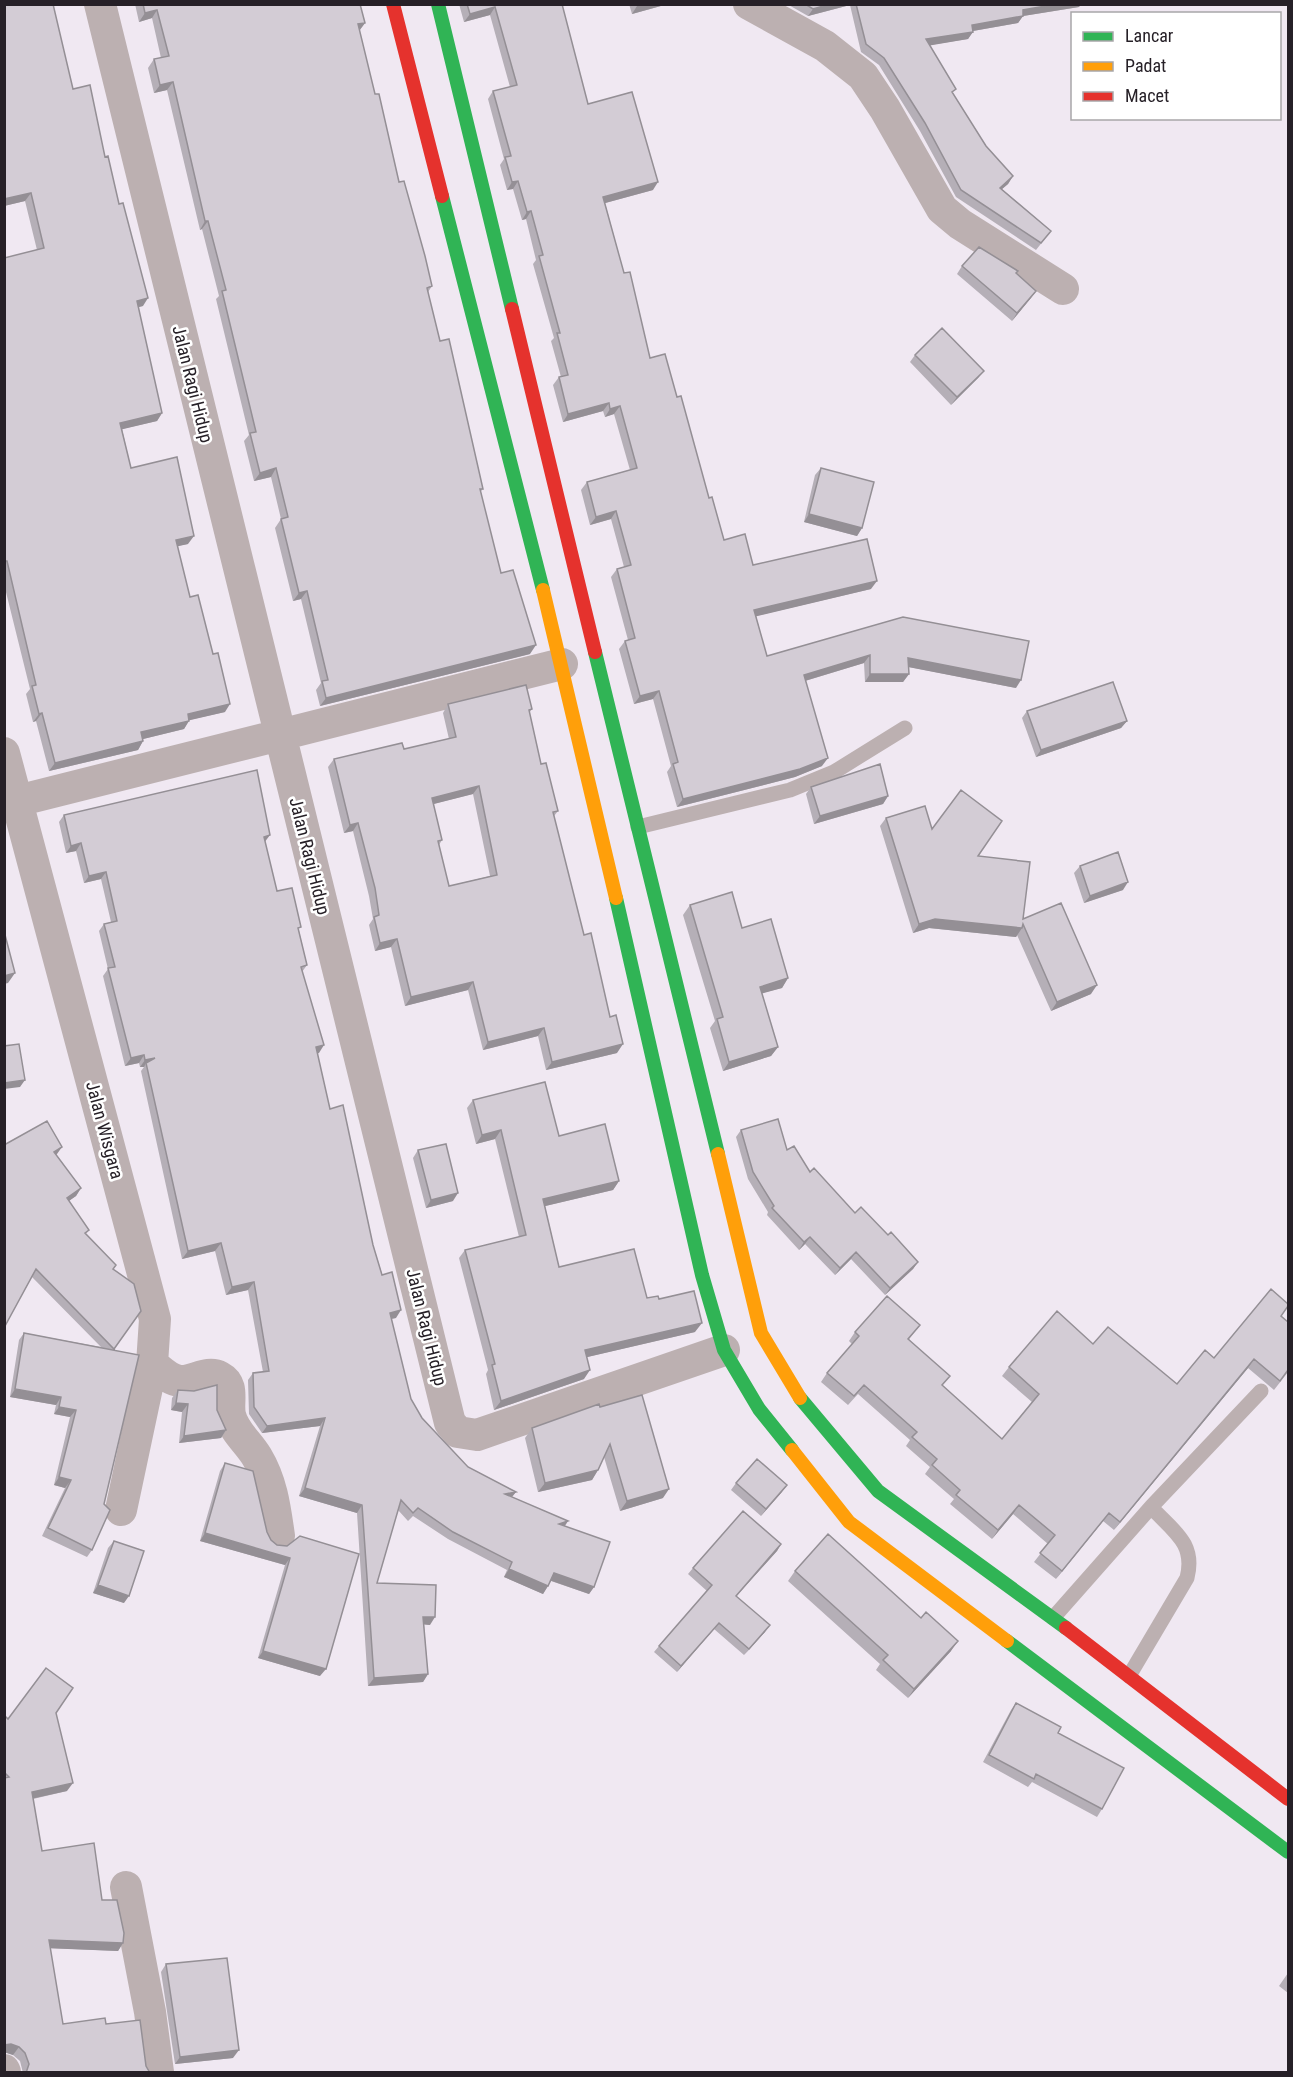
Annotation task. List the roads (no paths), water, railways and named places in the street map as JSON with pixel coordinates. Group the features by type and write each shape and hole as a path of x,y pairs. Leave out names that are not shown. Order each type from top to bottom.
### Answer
{"highway":[{"path":"393,4 562,664 702,1275 724,1350 759,1409 849,1522 1288,1852"},
{"path":"438,4 464,103 761,1333 792,1388 878,1491 1053,1618 1288,1799"}],"street":[{"name":"Jalan Ragi Hidup","path":"100,4 450,1423 458,1432 477,1435 724,1350"},
{"path":"749,4 825,46 862,76 885,109 942,209 960,224 1063,289"},
{"path":"17,801 562,664"},
{"name":"Jalan Wisgara","path":"4,753 155,1319 152,1364 121,1510"},
{"path":"152,1364 167,1376 180,1381 210,1375 219,1376 226,1381 230,1394 229,1413 234,1426 260,1463 274,1498 279,1536"},
{"path":"126,1887 150,2012 158,2073"}],"lane":[{"path":"638,827 790,790 834,772 905,728"},
{"path":"1053,1618 1151,1507 1261,1391"},
{"path":"1129,1676 1187,1578 1191,1561 1187,1547 1151,1507"}]}
